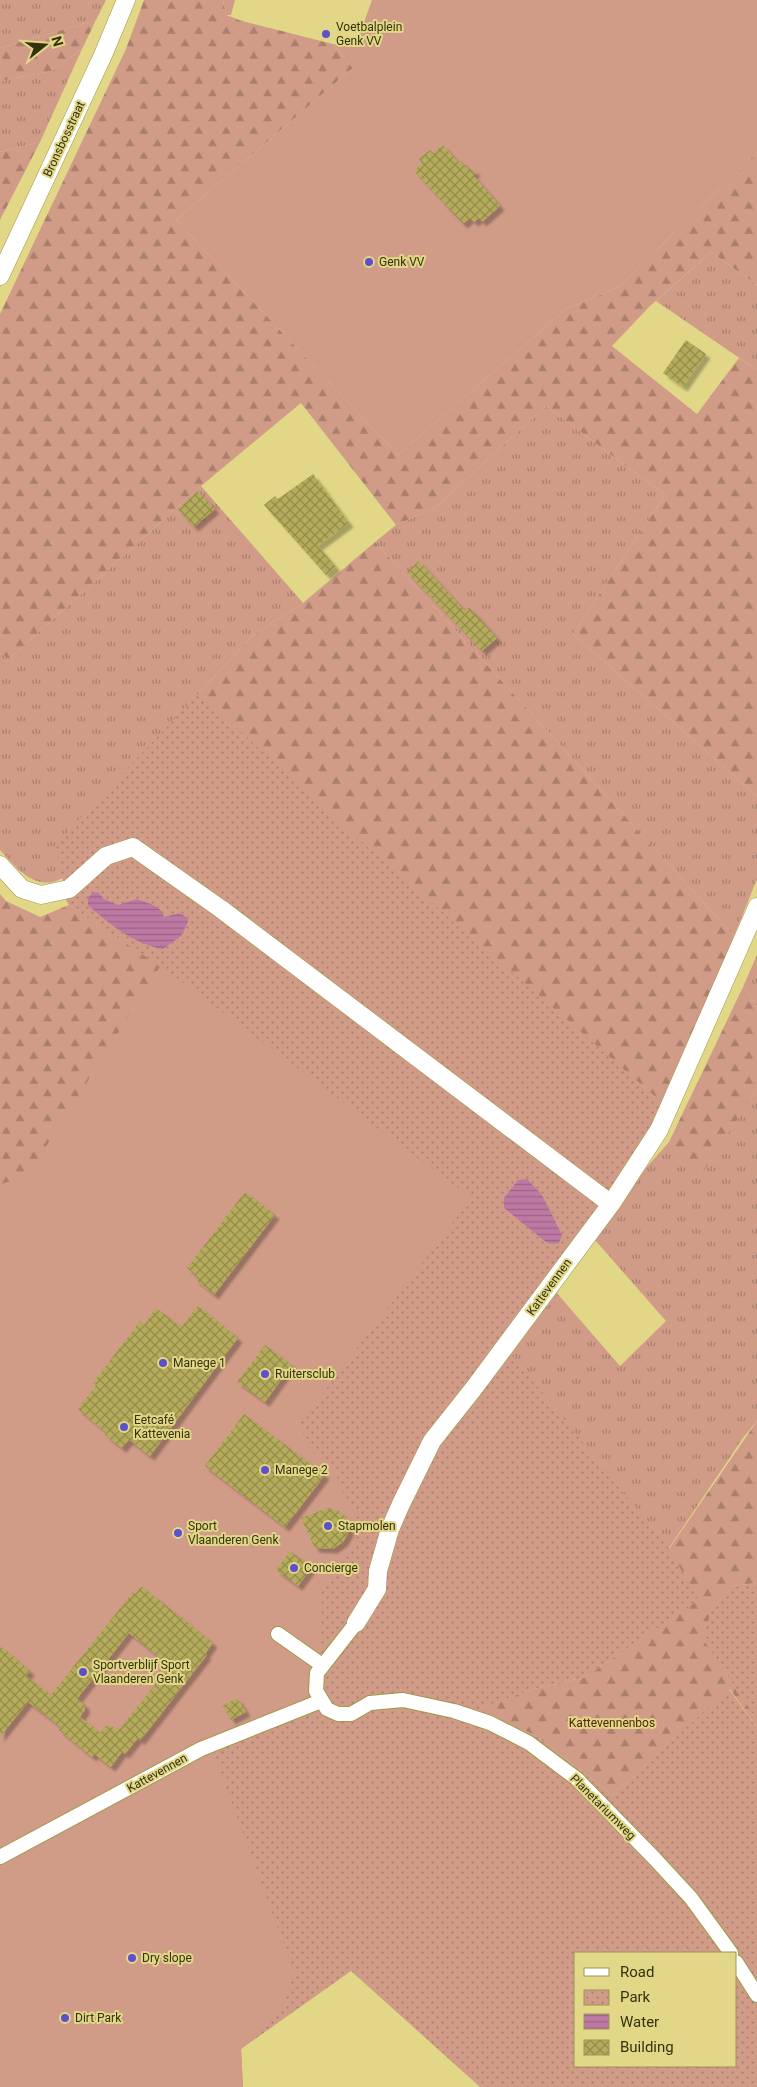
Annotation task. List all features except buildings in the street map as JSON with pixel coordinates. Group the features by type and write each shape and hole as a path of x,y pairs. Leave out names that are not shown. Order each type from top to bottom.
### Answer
{"street":[{"name":"Bronsbosstraat","path":"0,276 103,56 126,0"},
{"path":"0,865 22,889 41,895 69,889 106,856 133,847 221,910 611,1204"},
{"name":"Kattevennen","path":"326,1661 356,1623 377,1589 378,1571 390,1529 432,1441 474,1388 611,1204 659,1130 757,907"},
{"path":"278,1634 326,1661 317,1673 315,1682 316,1691 321,1701"},
{"name":"Planetariumweg","path":"321,1701 327,1709 338,1714 351,1714 370,1703 403,1700 454,1711 490,1723 529,1744 577,1779 656,1859 690,1898 729,1952"},
{"name":"Kattevennen","path":"0,1857 201,1749 321,1701"},
{"path":"737,1964 757,1995"}],"green space":[{"path":"0,0 106,0 96,20 0,48"},
{"path":"144,0 223,0 226,15 242,21 333,44 353,68 176,220 398,455 566,309 619,287 757,152 757,285 711,252 650,306 612,346 697,414 739,358 757,370 757,796 573,634 665,495 546,406 435,508 396,525 301,403 201,486 9,659 0,653 0,314 126,49"},
{"path":"223,0 235,0 231,15 226,15"},
{"path":"372,0 757,0 757,152 619,287 566,309 398,455 176,220 353,68 333,44 355,47"},
{"path":"96,20 82,49 52,71 0,81 0,48"},
{"path":"82,49 40,142 0,152 0,81 52,71"},
{"path":"40,142 0,220 0,152"},
{"path":"711,252 757,285 757,370 656,301"},
{"path":"546,406 665,495 573,634 757,796 757,879 734,936 375,542 396,525 435,508"},
{"path":"201,486 303,603 252,636 199,693 665,1105 83,864 56,881 39,882 24,874 0,850 0,653 9,659"},
{"path":"375,542 734,936 665,1105 341,824 199,693 252,636 303,603"},
{"path":"199,693 341,824 665,1105 611,1192 499,1339 669,1549 699,1600 585,1677 530,1690 477,1710 535,1735 612,1795 729,1689 757,1728 757,2087 480,2087 351,1971 241,2049 243,2087 0,2087 0,1185 28,1175 161,967 69,905 66,900 56,844"},
{"path":"0,894 6,901 40,917 69,905 161,966 28,1176 0,1185"},
{"path":"757,955 757,1006 743,987"},
{"name":"Sport Vlaanderen Genk","path":"161,966 470,1197 455,1220 301,1422 306,1445 336,1473 340,1487 359,1522 355,1545 322,1590 321,1654 312,1666 309,1698 286,1712 209,1741 294,1972 283,2005 241,2049 243,2087 0,2087 0,1185 28,1175"},
{"path":"743,987 757,1006 757,1089 703,1172 669,1142"},
{"path":"757,1089 757,1421 743,1438 669,1548 692,1588 483,1388 555,1291 620,1366 666,1321 595,1240 646,1168 669,1142 703,1171"},
{"name":"Kattevennenbos","path":"757,1421 757,1583 731,1586 757,1728 730,1689 612,1795 535,1735 476,1710 530,1690 585,1677 698,1600 669,1549"},
{"path":"757,1583 757,1720 703,1639 711,1611 731,1586"}],"water":[{"path":"98,892 104,899 118,905 137,899 160,910 164,917 180,913 187,918 188,922 181,936 163,949 142,943 122,932 88,905 88,898 92,893"},
{"path":"527,1179 542,1195 562,1235 559,1243 552,1244 546,1242 504,1208 504,1198 518,1180"}],"place":[{"name":"Voetbalplein Genk VV","path":"326,34"},
{"name":"Genk VV","path":"369,262"},
{"name":"Manege 1","path":"163,1363"},
{"name":"Ruitersclub","path":"265,1374"},
{"name":"Eetcafé Kattevenia","path":"124,1427"},
{"name":"Manege 2","path":"265,1470"},
{"name":"Stapmolen","path":"328,1526"},
{"name":"Sport Vlaanderen Genk","path":"178,1533"},
{"name":"Concierge","path":"294,1568"},
{"name":"Sportverblijf Sport Vlaanderen Genk","path":"83,1672"},
{"name":"Dry slope","path":"132,1958"},
{"name":"Dirt Park","path":"65,2018"}]}
